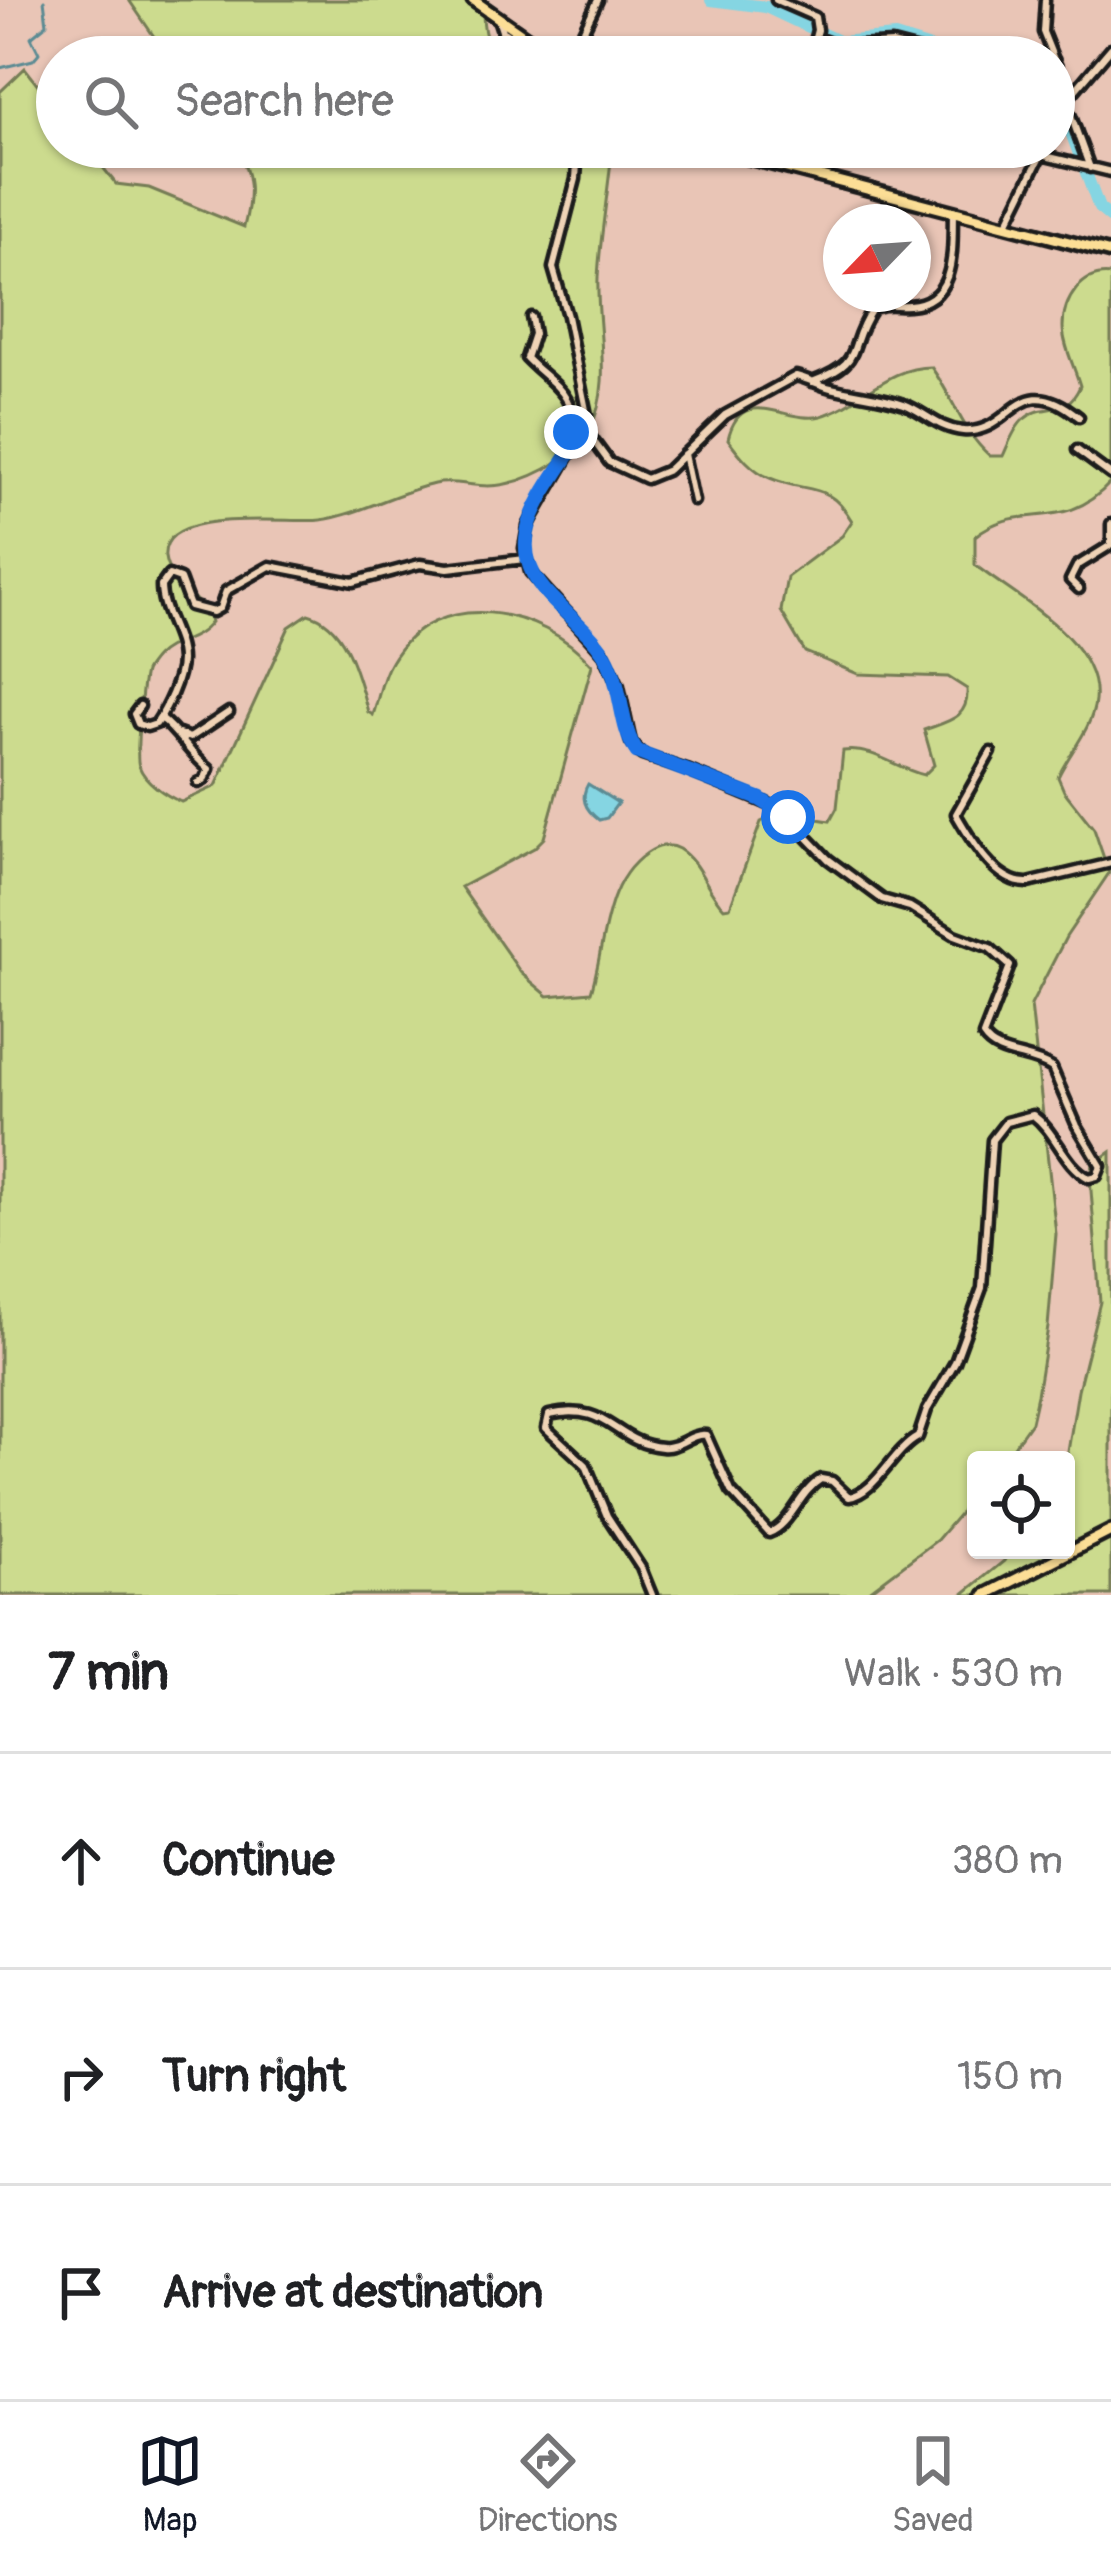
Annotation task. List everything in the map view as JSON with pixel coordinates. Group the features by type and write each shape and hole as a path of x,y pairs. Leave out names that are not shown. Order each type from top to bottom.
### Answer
{"highway":[{"path":"473,0 524,36"},
{"path":"785,168 1111,253"},
{"path":"986,1595 1007,1590 1111,1531"}],"street":[{"path":"582,36 598,0"},
{"path":"776,0 813,14 815,36"},
{"path":"1045,0 1045,36"},
{"path":"499,18 502,31 509,36"},
{"path":"1075,91 1111,48"},
{"path":"1075,129 1090,168"},
{"path":"1075,163 1111,172"},
{"path":"576,168 553,268 585,395 584,428 528,526 525,560 539,585 604,654 619,686 637,752 780,809 828,859 882,899 910,908 946,931 990,948 1006,961 1010,966 982,1036 993,1048 1052,1068 1101,1166 1096,1176 1083,1176 1033,1115 1006,1122 995,1135 988,1164 984,1275 956,1361 926,1410 918,1437 856,1496 849,1497 832,1481 821,1479 795,1503 779,1529 769,1533 731,1491 706,1435 661,1448 624,1434 588,1411 548,1415 546,1429 586,1466 607,1516 652,1595"},
{"path":"1006,226 1035,168"},
{"path":"812,382 832,376 849,363 874,307 916,304 939,290 953,258 953,213"},
{"path":"531,317 534,334 526,358 567,400 574,418 569,439 574,446"},
{"path":"584,428 609,462 646,479 658,476 715,422 789,377 900,403 939,426 963,431 989,426 1012,407 1035,398 1060,403 1079,417"},
{"path":"1077,450 1111,476"},
{"path":"684,454 694,501"},
{"path":"1079,590 1070,580 1073,570 1111,544 1111,524"},
{"path":"140,706 134,714 142,726 160,718 181,660 161,599 162,583 169,575 180,579 190,606 213,612 220,608 226,591 270,566 358,582 392,568 420,564 448,568 525,560"},
{"path":"160,718 190,738 229,712"},
{"path":"179,734 186,750 209,769 197,783"},
{"path":"991,752 956,814 1003,876 1014,883 1028,883 1111,862"}],"green space":[{"path":"129,0 463,0 483,14 487,36 154,36"},
{"path":"25,68 36,82 36,168 103,168 116,184 149,188 244,227 249,185 245,168 610,168 598,278 601,395 581,441 545,469 502,485 440,483 321,520 230,521 183,530 169,541 167,567 211,622 199,634 162,651 148,666 139,720 142,772 181,802 216,786 289,627 308,614 341,640 373,715 391,662 411,638 434,622 461,614 490,613 546,629 571,645 592,665 544,838 461,887 521,973 548,996 591,992 615,895 623,877 652,850 679,849 724,908 730,907 761,822 780,813 830,821 837,808 843,751 875,755 924,775 934,765 924,730 961,713 967,699 967,689 948,677 858,674 805,652 781,611 787,577 842,536 852,521 825,494 783,483 752,467 728,439 734,422 754,409 821,416 887,379 931,367 980,446 990,456 1003,456 1023,420 1068,403 1080,386 1064,334 1066,307 1083,283 1111,275 1111,482 1076,508 1009,520 975,536 975,565 1052,622 1084,659 1093,679 1095,701 1090,720 1058,777 1094,829 1109,873 1066,937 1031,1005 1056,1234 1048,1327 1031,1422 1010,1451 967,1451 967,1505 937,1540 864,1595 0,1595 0,92"},
{"path":"1111,1152 1111,1595 962,1595 1005,1559 1075,1559 1075,1451 1068,1451 1100,1302 1090,1178 1093,1165"}],"water":[{"path":"588,784 618,803 607,818 599,820 588,809 584,795"}],"waterway":[{"path":"36,47 31,37 47,24 44,0"},
{"path":"711,0 766,7 827,36"},
{"path":"0,68 36,56"},
{"path":"1075,143 1099,208 1111,218"}],"route":[{"path":"571,432 574,446 526,531 525,560 530,572 604,654 619,686 637,752 760,799 788,817"}]}
